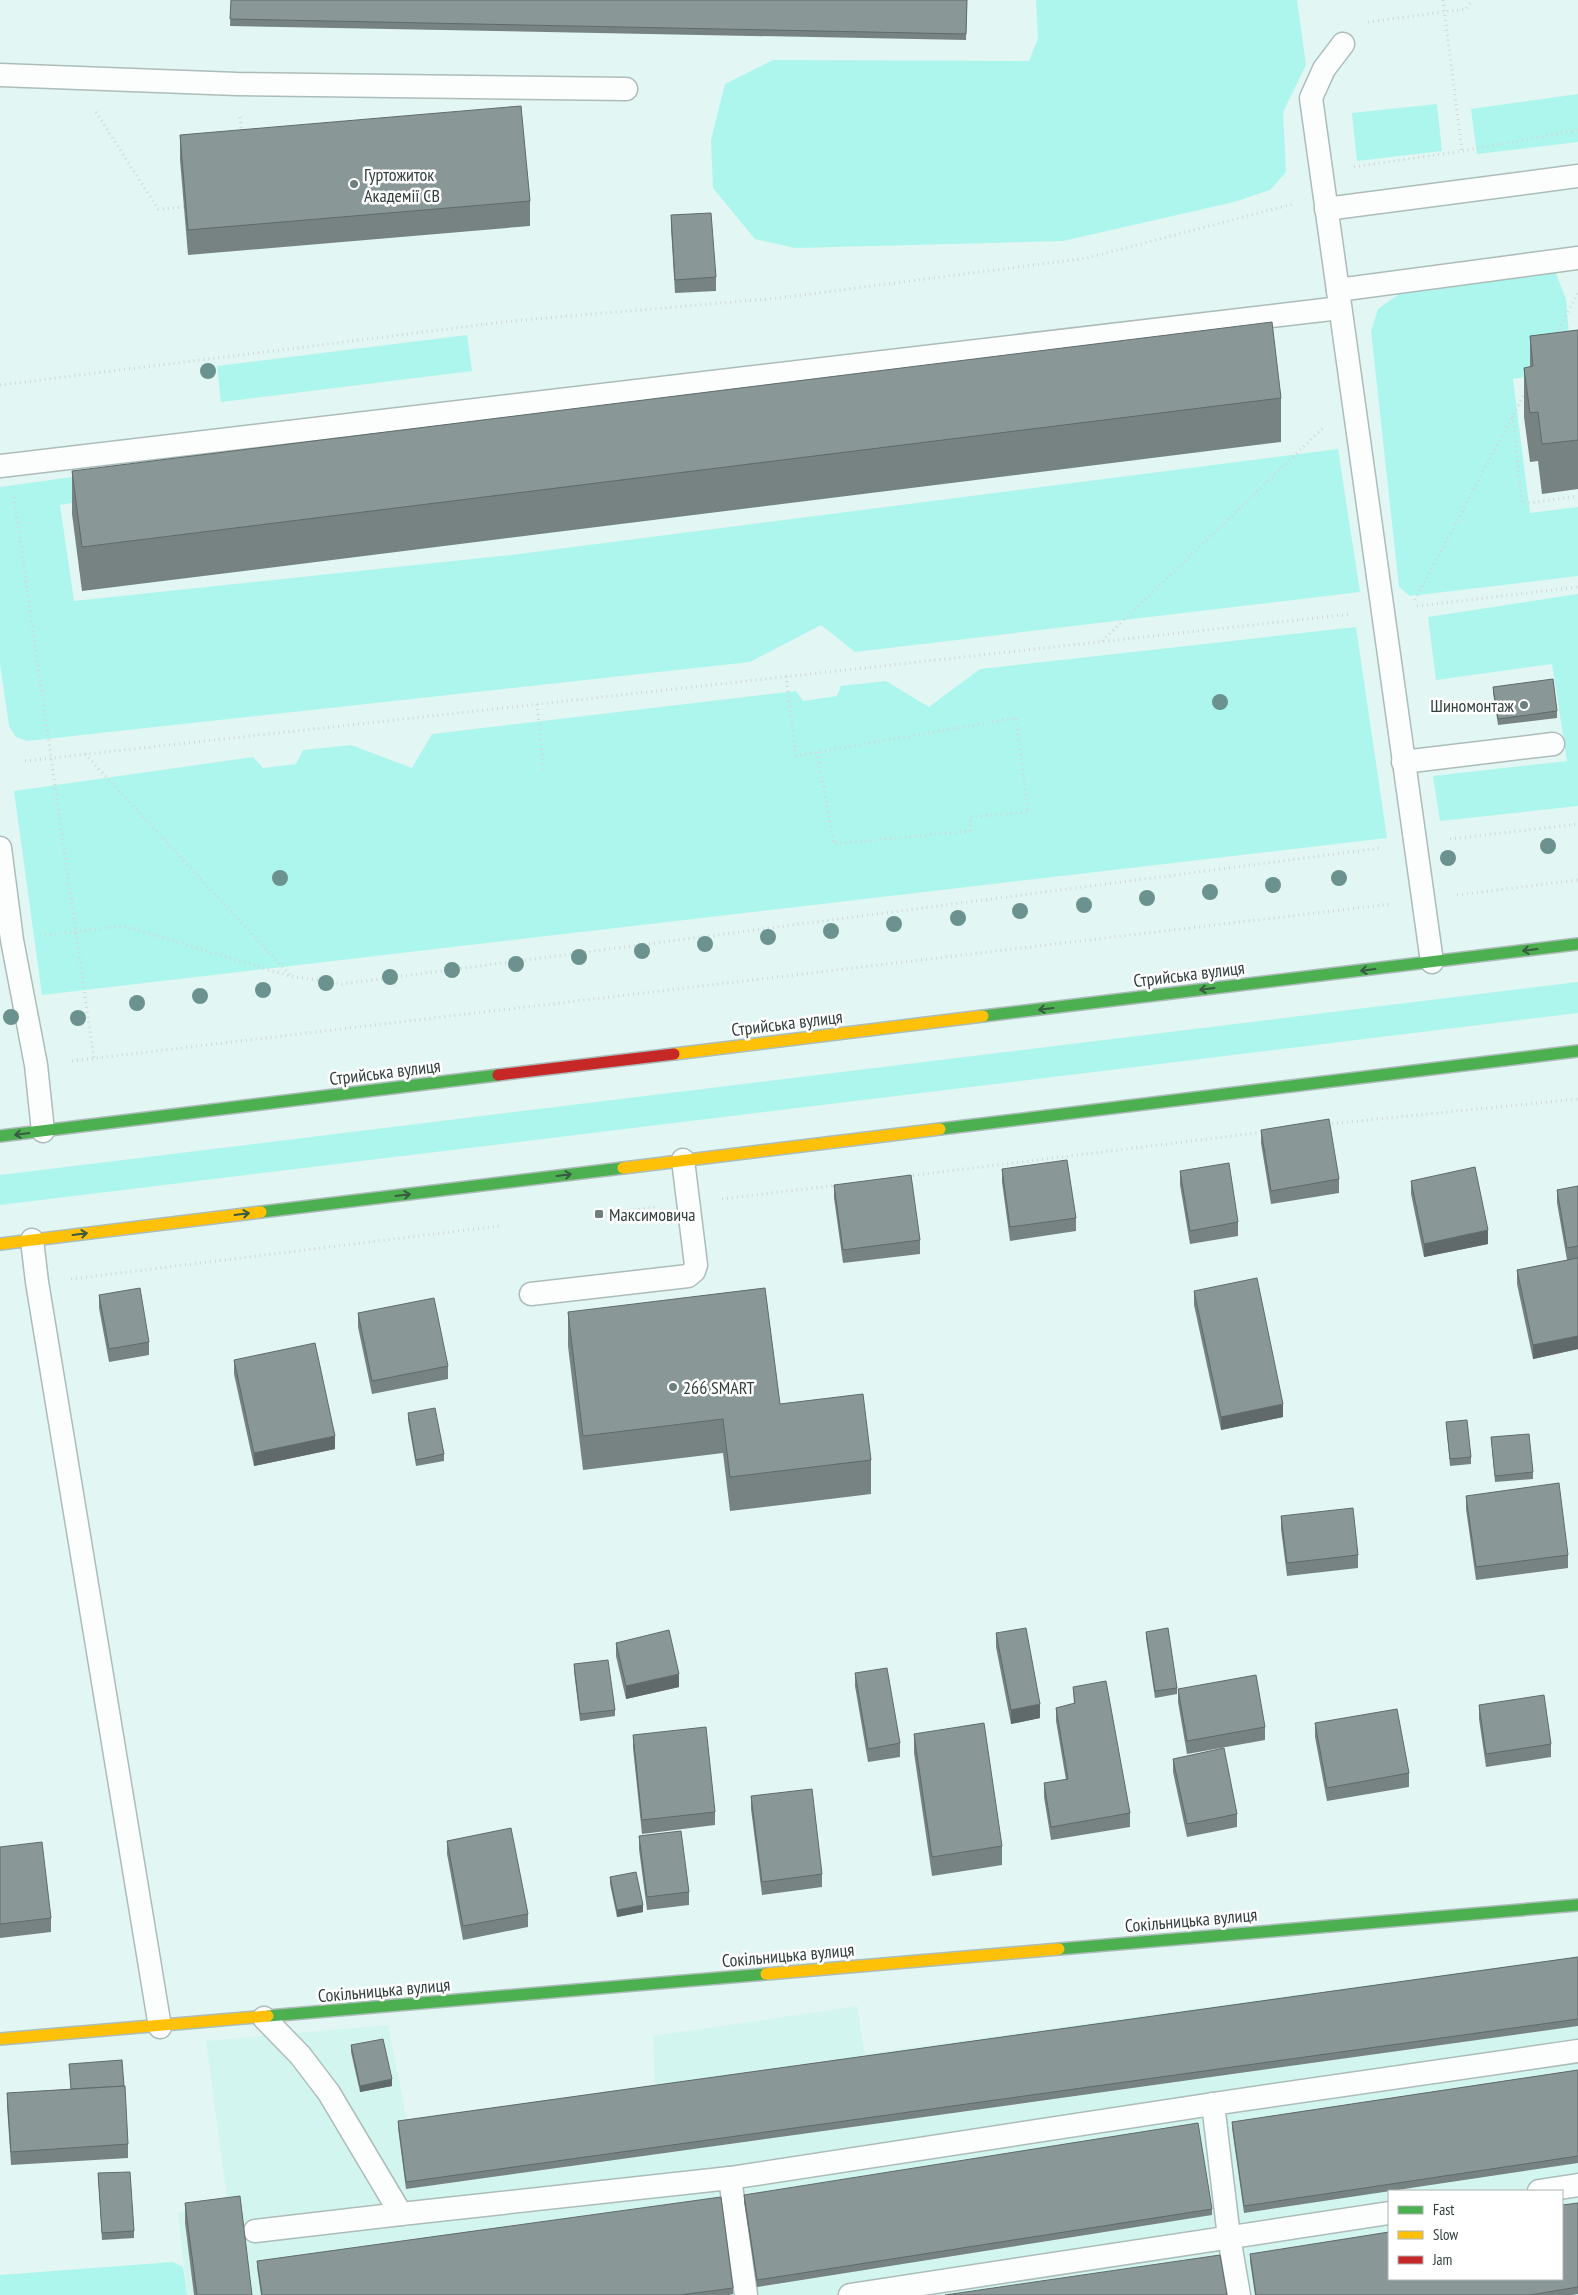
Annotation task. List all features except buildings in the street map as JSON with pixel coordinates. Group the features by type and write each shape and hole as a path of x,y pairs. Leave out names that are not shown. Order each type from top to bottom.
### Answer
{"main road":[{"name":"Стрийська вулиця","path":"0,1136 1578,944"},
{"path":"0,1244 1578,1051"},
{"name":"Сокільницька вулиця","path":"0,2039 160,2027 1578,1904"}],"lane":[{"path":"1343,44 1324,69 1311,98 1432,962"},
{"path":"0,75 237,84 626,88"},
{"path":"1325,202 1578,176"},
{"path":"5,465 1339,299 1578,258"},
{"path":"1404,762 1553,744"},
{"path":"0,848 12,940 36,1065 43,1131"},
{"path":"531,1294 688,1276 694,1271 696,1265 683,1160"},
{"path":"32,1240 37,1282 160,2027"},
{"path":"264,2018 300,2055 329,2093 401,2214"},
{"path":"255,2231 730,2178 1212,2104 1578,2051"},
{"path":"1212,2104 1229,2237 1239,2295"},
{"path":"730,2178 746,2295"},
{"path":"1546,2190 1578,2185"},
{"path":"850,2295 1388,2214"}],"path":[{"path":"1442,0 1462,151"},
{"path":"1343,44 1357,24 1466,9 1472,0"},
{"path":"74,77 158,209 185,207"},
{"path":"0,385 512,321 779,298 1087,258 1325,202 1353,167 1462,151 1578,130"},
{"path":"1555,337 1578,293"},
{"path":"1527,389 1412,607 1578,587"},
{"path":"1513,416 1522,504 1578,496"},
{"path":"1102,641 1329,423"},
{"path":"5,465 94,1058"},
{"path":"24,761 1382,610"},
{"path":"786,676 796,756 817,752 1016,718 1028,812 970,817 970,831 834,844 817,752"},
{"path":"537,704 544,772"},
{"path":"85,754 290,976"},
{"path":"12,940 76,930 124,926 290,976 342,984 1578,824"},
{"path":"72,1061 1578,880"},
{"path":"1325,1124 1578,1099"},
{"path":"904,1176 1266,1131"},
{"path":"599,1214 846,1184"},
{"path":"64,1279 498,1226"}],"shaded area":[{"path":"1036,0 1297,0 1306,65 1283,112 1286,172 1270,190 1234,202 1063,241 795,248 755,239 713,188 711,140 725,84 773,60 1029,61 1038,38"},
{"path":"1578,94 1578,142 1477,154 1471,109"},
{"path":"1437,104 1442,151 1357,161 1352,113"},
{"path":"1555,271 1566,299 1572,369 1513,379 1530,513 1578,507 1578,576 1410,596 1399,587 1371,331 1378,309 1399,294"},
{"path":"467,335 472,371 221,402 217,366"},
{"path":"1338,449 1360,592 855,652 821,625 750,662 27,741 16,737 9,726 0,664 0,487 116,471 117,495 60,505 74,601 511,555"},
{"path":"1578,594 1578,806 1440,821 1433,776 1567,761 1552,664 1436,680 1428,617"},
{"path":"1356,627 1387,838 42,995 14,791 253,757 263,768 296,764 303,750 351,745 412,768 432,734 796,691 803,701 837,696 841,686 886,681 929,707 980,669"},
{"path":"1578,982 1578,1013 0,1205 0,1175"},
{"path":"1578,1956 1578,2295 187,2295 178,2213 228,2207 206,2041 388,2025 407,2120 655,2087 653,2036 857,2006 865,2054"},
{"path":"173,2262 183,2267 187,2295 0,2295 0,2275"}],"traffic: fast":[{"path":"983,1016 1578,944"},
{"path":"940,1129 1578,1051"},
{"path":"0,1136 498,1075"},
{"path":"261,1212 623,1168"},
{"path":"1059,1949 1578,1905"},
{"path":"268,2016 766,1974"}],"traffic: slow":[{"path":"674,1054 983,1016"},
{"path":"623,1168 940,1129"},
{"path":"0,1244 261,1212"},
{"path":"766,1974 1059,1949"},
{"path":"0,2039 268,2016"}],"traffic: jam":[{"path":"498,1075 674,1054"}],"place":[{"name":"Гуртожиток Академії СВ","path":"354,184"},
{"name":"Шиномонтаж","path":"1524,705"},
{"name":"Максимовича","path":"599,1214"},
{"name":"266 SMART","path":"673,1387"}]}
